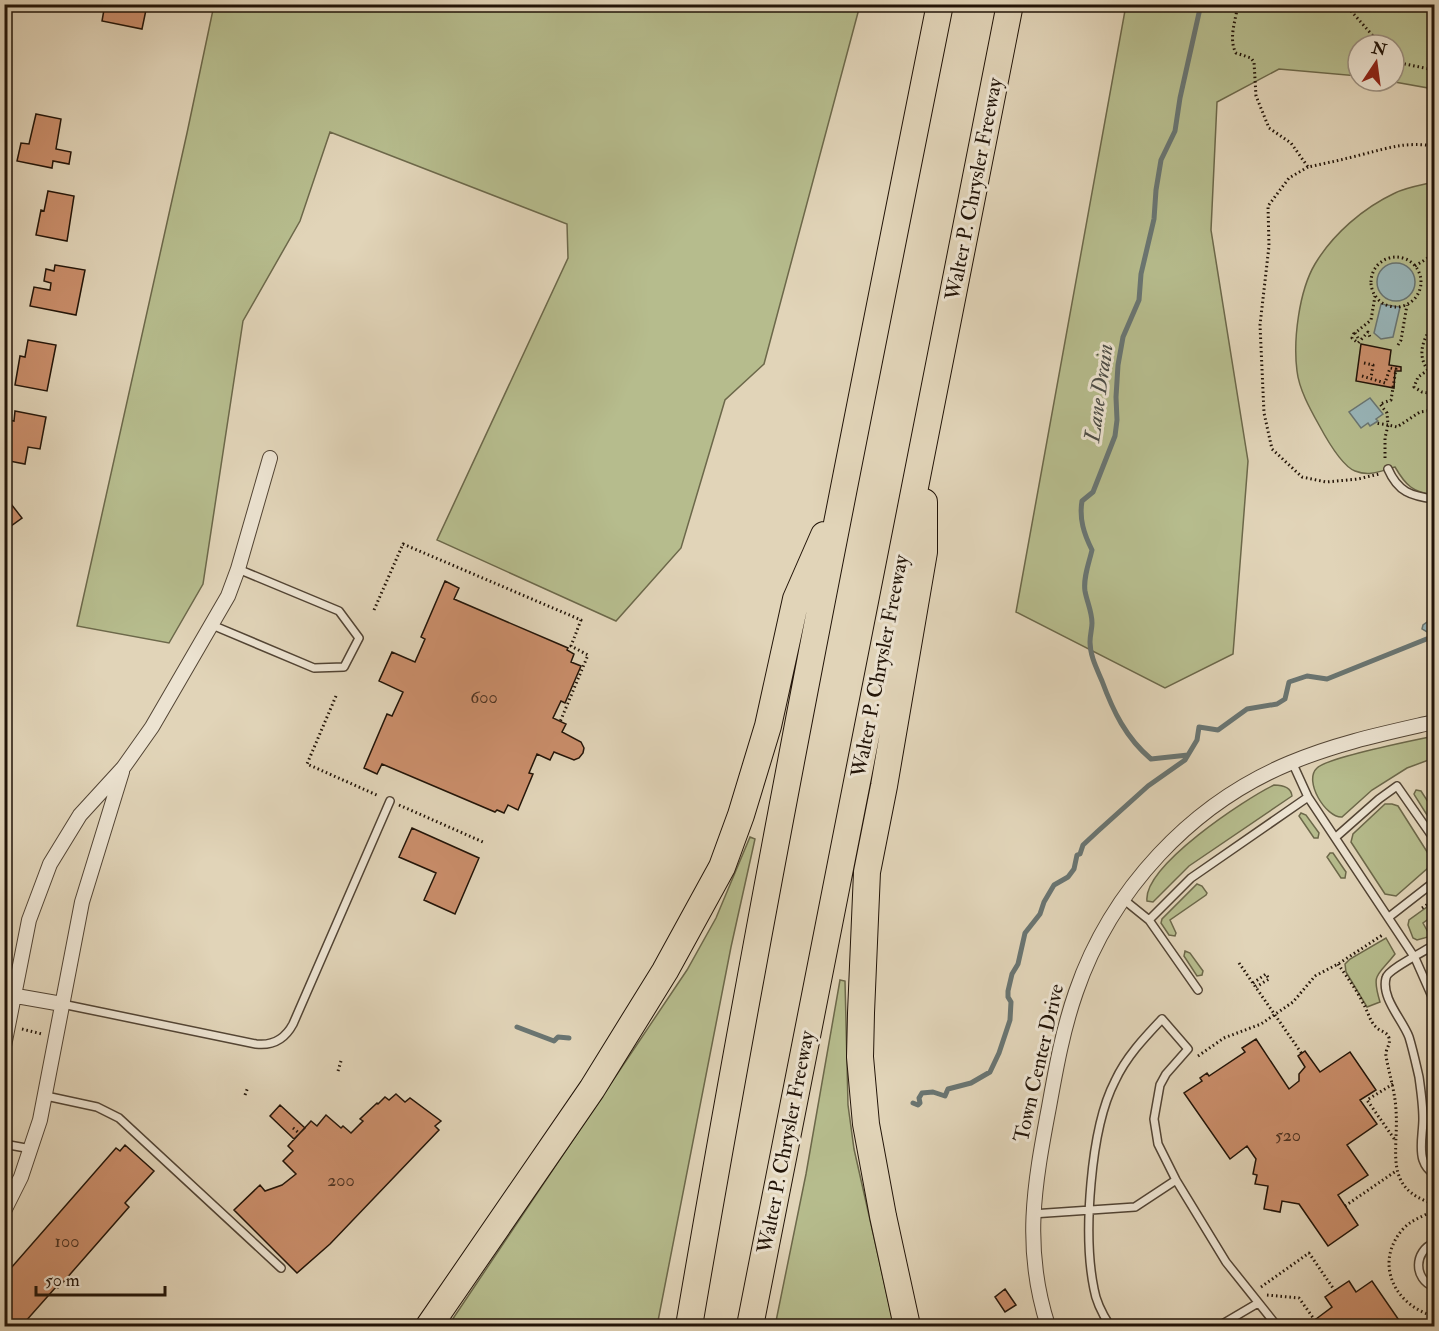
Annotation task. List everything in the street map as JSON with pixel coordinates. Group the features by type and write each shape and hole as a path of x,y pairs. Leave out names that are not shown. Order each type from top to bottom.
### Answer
{"highway":[{"path":"689,1326 842,493 940,4"},
{"name":"Walter P. Chrysler Freeway","path":"750,1326 1010,4"},
{"path":"907,1326 866,1124 860,1058 867,872 924,552 924,442"},
{"path":"429,1326 592,1089 665,971 722,867 741,815 768,726 796,599 842,493"}],"street":[{"path":"4,1046 9,994 29,920 50,864 80,815 123,768 152,727 228,596 270,458"},
{"name":"Town Center Drive","path":"1048,1326 1034,1265 1032,1214 1038,1164 1069,1013 1094,949 1123,899 1160,854 1188,826 1243,786 1292,762 1346,743 1434,722"},
{"path":"4,1211 32,1149 46,1096 82,902 123,768"},
{"path":"9,994 62,1004"}],"lane":[{"path":"1389,470 1396,484 1413,496 1434,499"},
{"path":"212,625 314,668 344,667 359,638 339,611 238,569"},
{"path":"1292,762 1308,797 1415,958 1434,1001"},
{"path":"1336,837 1378,799 1397,786 1434,840"},
{"path":"1149,920 1191,878 1308,797"},
{"path":"62,1004 256,1044 265,1045 279,1041 293,1024 390,801"},
{"path":"1389,916 1434,882"},
{"path":"1123,899 1149,920 1198,990"},
{"path":"1434,945 1388,972 1385,979 1385,989 1408,1037 1419,1077 1422,1104 1422,1154 1427,1168 1434,1174"},
{"path":"1110,1326 1096,1300 1089,1211 1099,1133 1114,1081 1134,1049 1162,1019 1188,1049 1166,1074 1160,1085 1154,1119 1158,1144 1176,1179 1226,1262 1277,1326"},
{"path":"46,1096 97,1107 119,1118 281,1268"},
{"path":"4,1144 32,1149"},
{"path":"1032,1214 1135,1207 1176,1179"},
{"path":"1434,1243 1421,1253 1418,1267 1424,1281 1434,1287"},
{"path":"1219,1326 1258,1303"}],"path":[{"path":"1238,4 1232,42 1236,53 1251,58 1254,62 1256,96 1269,128 1291,143 1308,167"},
{"path":"1345,4 1371,33"},
{"path":"1406,64 1434,70"},
{"path":"1362,376 1385,383 1390,368 1396,369 1391,400 1380,404 1387,413 1388,425 1384,455 1389,470 1358,479 1326,482 1302,477 1272,449 1264,413 1260,325 1269,246 1268,206 1288,178 1308,167 1390,146 1416,143 1434,147"},
{"path":"1415,266 1431,256 1434,258"},
{"path":"1396,257 1407,260 1415,266 1419,273 1420,288 1416,298 1407,305 1402,307 1382,303 1375,296 1371,288 1371,276 1378,265 1387,259 1396,257"},
{"path":"1370,337 1368,332 1358,343 1352,338 1371,320 1375,296"},
{"path":"1398,345 1401,340 1407,305"},
{"path":"1434,323 1422,344 1423,361 1434,377"},
{"path":"1355,333 1358,338"},
{"path":"1364,363 1373,365 1371,378"},
{"path":"1428,370 1418,377 1414,387 1422,392 1434,394"},
{"path":"1375,423 1396,427 1420,412 1434,410"},
{"path":"374,610 403,544 581,620 571,646 588,655 560,722"},
{"path":"336,696 307,764 483,842"},
{"path":"1197,1057 1219,1041 1261,1024 1275,1015 1293,1002 1314,976 1338,964 1384,934"},
{"path":"1239,963 1302,1054"},
{"path":"1338,964 1356,990 1376,1027 1386,1032 1389,1037 1390,1042 1386,1054 1393,1084 1396,1113 1396,1171 1402,1184 1414,1195 1434,1204"},
{"path":"1253,983 1266,974 1269,979 1256,987"},
{"path":"17,1028 45,1035"},
{"path":"338,1071 341,1061"},
{"path":"1363,1103 1393,1084"},
{"path":"245,1095 248,1087"},
{"path":"1367,1100 1396,1141"},
{"path":"293,1128 299,1133"},
{"path":"1345,1206 1396,1171"},
{"path":"1259,1288 1309,1253 1335,1291"},
{"path":"1253,1282 1268,1296 1299,1298 1318,1326"},
{"path":"1431,1326 1433,1316"}],"green space":[{"path":"214,5 860,5 764,364 725,400 681,548 616,621 437,540 568,258 567,224 330,132 300,221 243,321 203,584 169,643 77,626"},
{"path":"1126,5 1434,5 1434,89 1406,84 1406,33 1346,33 1346,75 1279,69 1217,102 1211,230 1248,461 1233,654 1165,688 1016,612"},
{"path":"1434,182 1434,495 1411,487 1395,467 1375,473 1365,473 1355,471 1345,464 1326,437 1302,392 1297,371 1296,345 1298,316 1309,275 1331,242 1360,214 1383,199 1404,189"},
{"path":"1434,736 1434,758 1407,768 1372,790 1342,817 1329,812 1318,798 1313,774 1324,764 1372,749"},
{"path":"1274,785 1286,787 1292,796 1189,866 1153,902 1147,901 1150,887 1161,870 1178,853 1198,835 1241,804"},
{"path":"1416,790 1421,791 1434,811 1432,816 1427,815 1415,796"},
{"path":"1385,804 1398,806 1431,858 1429,867 1396,896 1385,894 1351,842 1353,834"},
{"path":"1301,813 1306,815 1319,833 1318,838 1314,838 1299,816"},
{"path":"750,837 755,839 731,947 657,1326 448,1326 687,970 716,918"},
{"path":"1333,853 1346,872 1345,878 1341,878 1327,857"},
{"path":"1197,884 1202,886 1206,895 1170,920 1176,933 1175,936 1169,935 1161,923 1162,919"},
{"path":"1434,902 1434,915 1423,923 1429,934 1428,937 1417,940 1413,938 1408,925 1409,920"},
{"path":"1386,938 1395,954 1376,979 1380,1002 1367,1007 1346,972 1345,964"},
{"path":"1185,951 1190,953 1203,971 1202,975 1197,976 1184,956"},
{"path":"840,980 845,981 848,1105 854,1149 894,1326 775,1326 806,1174"}],"water":[{"path":"1396,263 1403,264 1409,269 1414,275 1414,289 1409,295 1403,300 1396,301 1389,300 1383,295 1378,289 1377,282 1378,275 1383,269 1389,264"},
{"path":"1381,304 1400,307 1393,337 1381,339 1374,333"},
{"path":"1370,398 1383,414 1376,419 1378,421 1370,426 1368,423 1361,428 1349,412"},
{"path":"1434,617 1434,636 1422,629 1423,625"}],"building":[{"path":"105,4 153,4 153,6 147,5 142,29 102,21"},
{"path":"36,114 61,119 56,149 71,152 69,164 53,161 52,168 17,161 21,143 29,144"},
{"path":"48,191 74,196 67,241 36,235"},
{"path":"55,265 85,270 76,315 30,306 34,287 50,290 51,283 44,281 46,269 54,271"},
{"path":"28,340 56,345 47,391 15,385 20,356 25,357"},
{"path":"1361,344 1391,350 1389,365 1401,367 1401,371 1395,371 1394,388 1356,381"},
{"path":"15,411 46,417 40,449 28,447 25,464 4,460 4,440 10,441 11,433 7,432 9,420 14,421"},
{"path":"4,495 22,518 4,531"},
{"path":"445,581 459,588 454,599 568,648 567,650 574,654 571,662 581,666 565,703 561,701 553,718 566,724 562,732 581,742 584,748 583,753 574,760 554,752 550,760 537,754 529,773 533,774 518,810 508,805 504,813 497,810 495,812 382,764 377,774 364,768 387,714 392,716 403,692 379,681 392,652 415,662 425,639 421,637"},
{"path":"412,828 479,858 455,914 424,900 436,873 399,857"},
{"path":"1256,1039 1289,1089 1299,1081 1299,1074 1305,1067 1298,1056 1305,1051 1320,1072 1350,1052 1376,1090 1360,1100 1377,1124 1347,1145 1368,1175 1338,1195 1358,1225 1328,1246 1299,1204 1282,1201 1280,1212 1264,1209 1268,1186 1255,1184 1257,1175 1253,1174 1256,1159 1247,1146 1230,1159 1184,1093 1202,1081 1200,1078 1207,1073 1209,1076 1245,1052 1242,1048"},
{"path":"396,1094 405,1102 410,1098 441,1121 435,1126 439,1130 330,1244 297,1273 234,1210 260,1185 265,1191 282,1185 296,1174 283,1161 293,1151 288,1146 311,1121 317,1126 326,1115 351,1133 363,1121 360,1119 377,1103 385,1097 389,1100"},
{"path":"280,1105 305,1128 294,1139 270,1116"},
{"path":"125,1145 154,1171 125,1203 129,1207 58,1288 56,1287 25,1322 23,1320 17,1326 4,1326 4,1276 116,1148 120,1151"},
{"path":"1349,1281 1356,1292 1372,1281 1403,1326 1322,1326 1316,1319 1332,1307 1325,1297"},
{"path":"1005,1289 1016,1305 1005,1312 995,1297"}],"waterway":[{"name":"Lane Drain","path":"1188,755 1151,759 1127,733 1111,703 1090,647 1092,619 1085,586 1092,550 1083,526 1081,508 1082,501 1093,492 1115,436 1118,365 1123,337 1139,300 1141,274 1154,219 1161,160 1175,131 1201,4"},
{"path":"913,1103 918,1105 920,1103 919,1098 922,1093 933,1092 945,1096 948,1089 971,1083 990,1072 1010,1020 1011,1002 1008,991 1012,974 1018,964 1025,933 1040,914 1054,885 1068,877 1074,869 1077,855 1080,854 1083,845 1148,786 1185,760 1197,740 1199,727 1218,730 1247,709 1277,704 1285,699 1289,682 1307,676 1327,679 1434,636"},
{"path":"517,1027 554,1041 558,1037 569,1038"}]}
